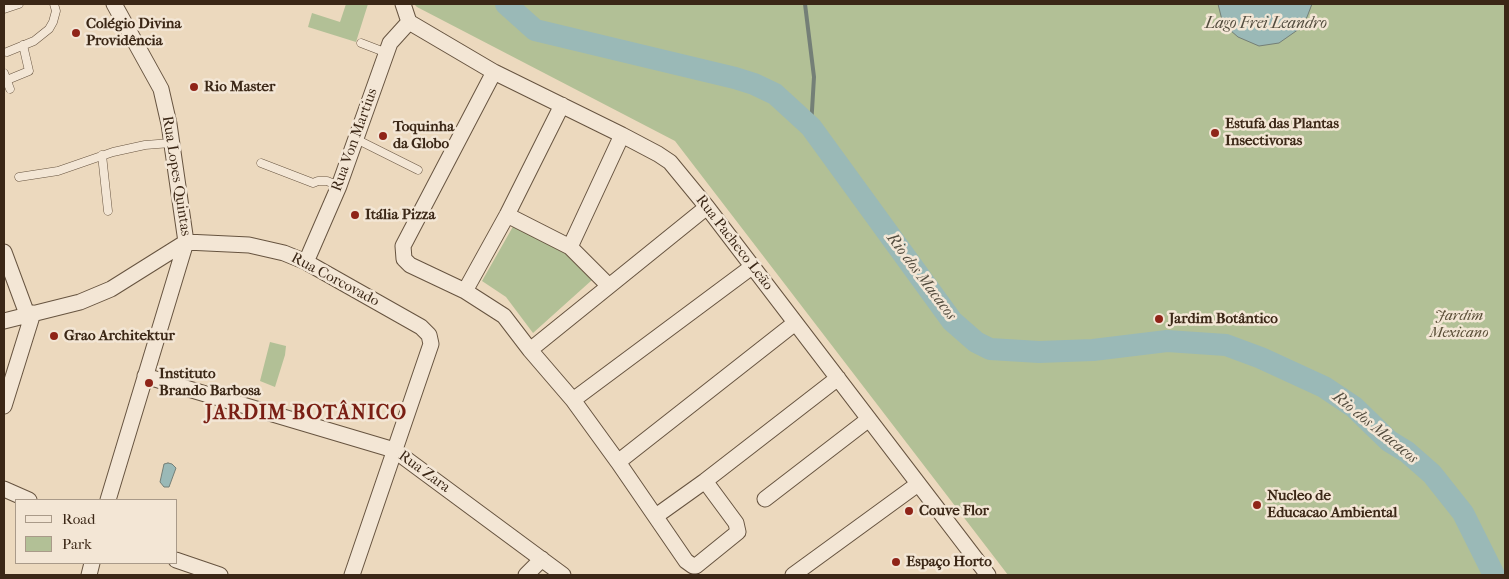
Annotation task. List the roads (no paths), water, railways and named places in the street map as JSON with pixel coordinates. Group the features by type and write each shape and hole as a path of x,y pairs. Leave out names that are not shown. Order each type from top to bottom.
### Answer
{"street":[{"name":"Rua Lopes Quintas","path":"108,499 186,242 161,89 114,4"},
{"path":"404,4 409,22"},
{"name":"Rua Von Martius","path":"306,262 339,186 390,44 409,22"},
{"name":"Rua Pacheco Leão","path":"409,22 494,72 665,158 707,207 753,266 988,575"},
{"path":"494,72 403,246 402,254 404,259 410,265 465,291 504,316 573,400 686,561 690,565 696,566 738,532 736,523 704,481"},
{"path":"465,291 507,216 562,105"},
{"path":"570,247 622,135"},
{"path":"530,350 707,207"},
{"path":"507,216 570,247 609,286"},
{"path":"4,321 80,302 111,289 186,242"},
{"name":"Rua Corcovado","path":"186,242 249,245 284,253 306,262 421,327 429,335 432,344 394,450"},
{"path":"4,252 30,314 4,406"},
{"path":"573,400 753,266"},
{"path":"618,462 795,323"},
{"name":"Rua Zara","path":"145,376 394,450 563,575"},
{"path":"656,516 838,378"},
{"path":"764,499 869,420"},
{"path":"352,575 394,450"},
{"path":"793,575 918,484"},
{"path":"4,489 27,499"},
{"path":"526,575 542,559"},
{"path":"178,561 220,575"}],"lane":[{"path":"4,9 19,4"},
{"path":"5,51 34,41 49,29 54,22 56,11 54,4"},
{"path":"361,43 387,53"},
{"path":"10,89 5,77 29,71 23,45"},
{"path":"356,139 418,170"},
{"path":"19,177 58,171 102,155 145,145 171,143"},
{"path":"102,155 108,211"},
{"path":"261,163 313,183 318,181 327,182 339,186"}],"water":[{"name":"Lago Frei Leandro","path":"1218,4 1312,4 1307,17 1299,29 1279,43 1259,46 1238,37 1223,24"},
{"path":"168,463 176,468 169,487 164,487 160,482 164,464"}],"waterway":[{"name":"Rio dos Macacos","path":"506,4 535,30 735,78 775,94 811,127 952,321 976,342 990,349 1039,352 1093,350 1167,341 1226,345 1261,358 1324,387 1354,407 1389,441 1407,452 1432,474 1463,513 1494,575"},
{"path":"805,4 814,77 811,127"}],"place":[{"name":"Colégio Divina Providência","path":"76,33"},
{"name":"Rio Master","path":"194,87"},
{"name":"Estufa das Plantas Insectivoras","path":"1215,133"},
{"name":"Toquinha da Globo","path":"383,136"},
{"name":"Itália Pizza","path":"355,215"},
{"name":"Jardim Botântico","path":"1159,319"},
{"name":"Grao Architektur","path":"54,336"},
{"name":"Instituto Brando Barbosa","path":"149,383"},
{"name":"Nucleo de Educacao Ambiental","path":"1257,505"},
{"name":"Couve Flor","path":"909,511"},
{"name":"Espaço Horto","path":"896,562"}],"district":[{"name":"JARDIM BOTÂNICO","path":"306,414"}],"park label":[{"name":"Jardim Mexicano","path":"1459,324"}]}
